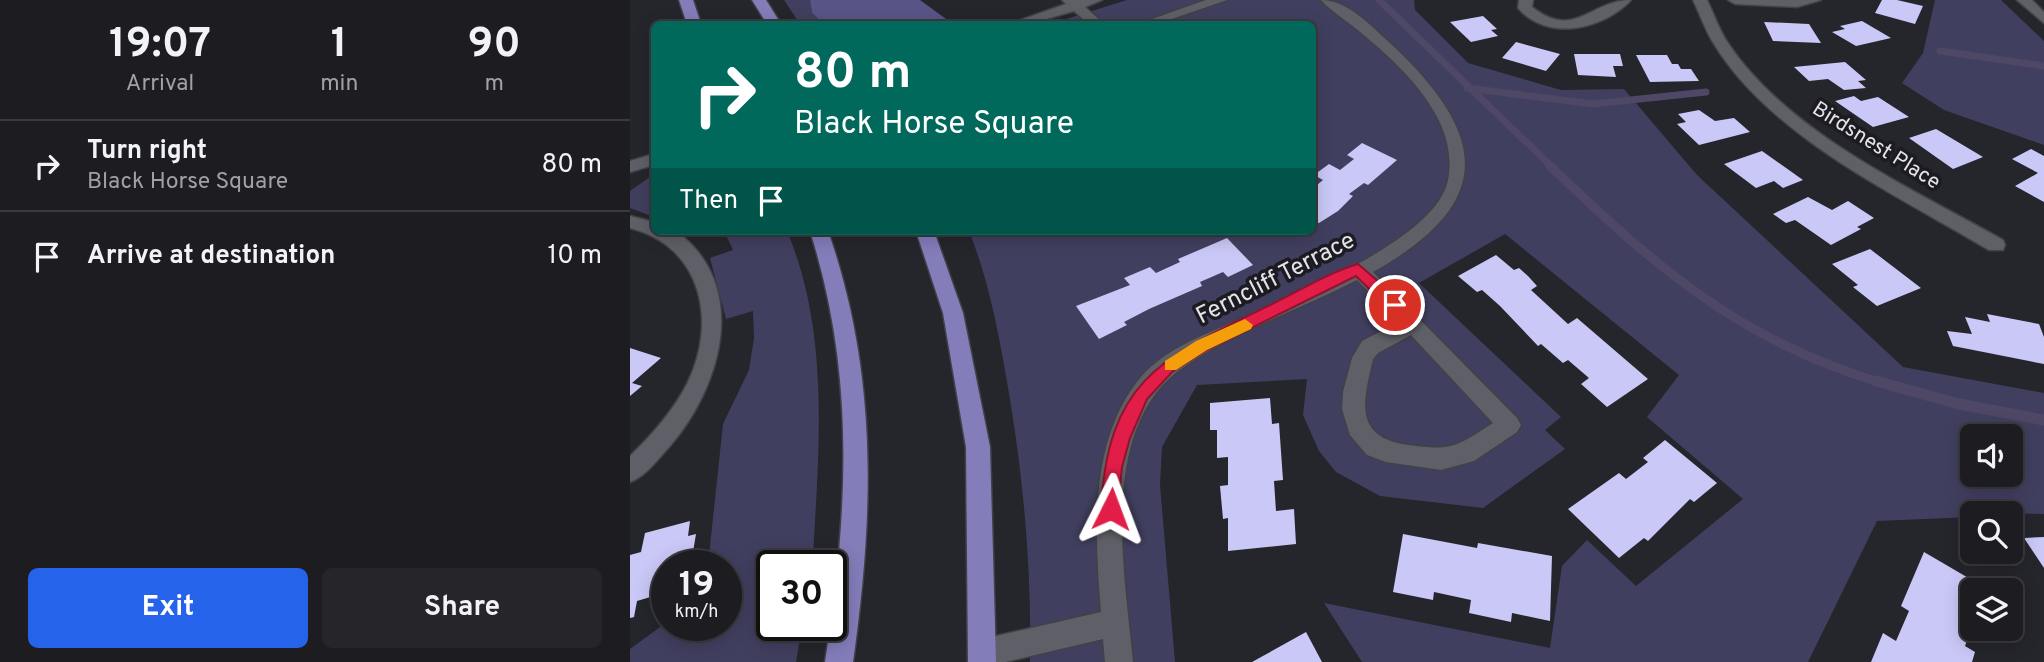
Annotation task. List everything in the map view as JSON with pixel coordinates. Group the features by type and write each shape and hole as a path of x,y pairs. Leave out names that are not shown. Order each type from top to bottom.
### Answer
{"main road":[{"path":"687,0 693,21"},
{"path":"759,0 772,21"},
{"path":"820,235 845,320 856,432 848,607 839,662"},
{"path":"926,235 953,313 978,447 982,658"}],"street":[{"path":"1024,21 1072,3 1095,0"},
{"path":"1154,21 1220,0"},
{"name":"Ferncliff Terrace","path":"1119,662 1110,530 1112,467 1121,438 1141,395 1166,368 1202,345 1358,269 1419,233 1437,216 1456,185 1460,164 1448,121 1414,75 1379,40 1328,0"},
{"path":"1526,0 1525,8 1533,16 1562,26 1584,25 1624,0"},
{"name":"Birdsnest Place","path":"1700,0 1729,55 1778,107 1813,135 1996,245"},
{"path":"1735,0 1797,3 1814,0"},
{"path":"2024,0 2044,19"},
{"path":"1072,3 1093,21"},
{"path":"630,166 651,160"},
{"path":"630,222 651,227"},
{"path":"630,471 677,420 702,379 711,345 712,314 706,286 696,262 667,235"},
{"path":"1358,269 1413,324 1509,425 1456,459 1441,460 1376,449 1362,435 1353,409 1354,392 1363,358 1370,347 1413,324"},
{"path":"982,658 1116,622"}],"shaded area":[{"path":"784,0 810,0 812,13 821,21 798,21"},
{"path":"810,0 920,0 949,21 821,21 812,13"},
{"path":"1127,0 1414,0 1415,10 1468,63 1561,90 1624,89 1697,175 1903,367 2044,393 2044,514 2023,514 2023,501 1960,501 1960,518 1877,521 1808,662 1362,662 1324,603 1550,648 1562,566 1587,540 1636,586 1743,499 1647,417 1679,375 1505,234 1419,283 1561,417 1545,430 1565,449 1483,508 1380,496 1336,472 1319,451 1303,415 1307,379 1197,385 1162,447 1160,485 1175,662 1030,662 1024,513 1016,438 994,314 970,235 1316,235 1316,21 1060,21"},
{"path":"1935,0 2001,0 2044,41 2044,145 1944,110 1902,83 1923,53"},
{"path":"651,176 651,216 630,208 630,191"},
{"path":"726,235 788,235 801,270 810,310 816,350 819,433 813,550 756,550 756,641 799,641 796,662 630,662 630,649 651,634 651,641 742,641 742,550 710,550 723,424 749,370 754,338 753,311 726,319 710,258 733,250"}],"building":[{"path":"1882,0 1897,0 1923,6 1915,24 1875,13"},
{"path":"1483,16 1497,29 1491,30 1498,36 1471,42 1450,22"},
{"path":"1862,21 1891,38 1856,46 1832,32 1845,29 1840,26"},
{"path":"1764,22 1809,24 1821,43 1773,41"},
{"path":"1516,42 1560,54 1546,71 1502,58"},
{"path":"1574,54 1620,54 1623,66 1613,66 1616,77 1578,75"},
{"path":"1636,55 1667,55 1672,64 1678,64 1681,69 1691,69 1699,81 1650,82"},
{"path":"1845,62 1866,80 1858,81 1866,88 1844,90 1828,79 1809,81 1794,67"},
{"path":"1854,96 1861,101 1878,97 1909,117 1873,127 1835,101"},
{"path":"1699,110 1715,121 1734,118 1750,132 1699,145 1677,124 1686,122 1678,114"},
{"path":"1936,129 1983,157 1953,169 1909,138"},
{"path":"1362,143 1397,160 1368,185 1364,183 1349,194 1353,196 1338,211 1319,223 1316,222 1316,186 1323,180 1316,174 1329,164 1340,170 1354,159 1347,155"},
{"path":"2031,149 2044,156 2044,202 2015,186 2038,173 2012,159"},
{"path":"1762,151 1803,180 1783,188 1774,181 1756,188 1724,164"},
{"path":"1808,197 1832,210 1848,201 1874,218 1857,227 1861,229 1831,245 1795,220 1786,223 1773,214"},
{"path":"1227,238 1253,265 1228,277 1223,272 1200,282 1202,286 1149,309 1124,322 1127,325 1099,339 1076,306 1130,285 1124,278 1150,267 1156,273 1180,262 1178,259"},
{"path":"1870,249 1921,288 1877,306 1853,287 1858,285 1832,264"},
{"path":"1496,255 1514,270 1519,268 1528,276 1537,286 1531,290 1568,324 1577,318 1648,379 1607,407 1581,384 1589,378 1568,360 1563,363 1541,344 1538,346 1482,290 1477,292 1458,276"},
{"path":"1987,314 2039,324 2044,337 2044,364 1953,346 1947,331 1972,334 1965,317 1990,322"},
{"path":"630,348 661,358 632,383 642,386 630,396"},
{"path":"1270,398 1272,424 1279,423 1283,480 1274,481 1276,511 1294,509 1296,544 1228,551 1228,518 1223,519 1220,486 1228,485 1228,457 1217,458 1217,430 1210,430 1210,403"},
{"path":"1665,440 1717,483 1694,502 1690,499 1648,541 1644,538 1619,558 1568,509 1619,473 1626,479 1648,462 1643,458"},
{"path":"690,521 688,536 696,534 693,550 651,550 651,597 637,601 634,617 630,618 630,555 641,552 645,533"},
{"path":"1403,534 1477,548 1478,543 1552,556 1550,621 1512,613 1511,622 1469,613 1471,600 1434,592 1433,600 1393,592"},
{"path":"2044,537 2044,568 2024,538"},
{"path":"1924,552 1968,578 1960,578 1960,641 1967,641 1965,646 1975,652 1972,662 1871,662 1883,633 1896,641 1909,611 1901,606"},
{"path":"1306,632 1322,662 1252,662"}],"waterway":[{"path":"1379,0 1471,88"},
{"path":"1940,51 2044,66"},
{"path":"1471,88 1593,104 1706,92"},
{"path":"1471,88 1552,167"},
{"path":"1550,166 1626,236 1701,296 1784,345 1831,366 1876,381"},
{"path":"1876,381 1959,404 2044,420"},
{"path":"1876,381 1882,383"}],"slow traffic":[{"path":"1170,365 1202,345 1245,325"}],"route":[{"path":"1111,509 1112,467 1121,438 1141,395 1166,368 1202,345 1358,269 1395,305"}]}
